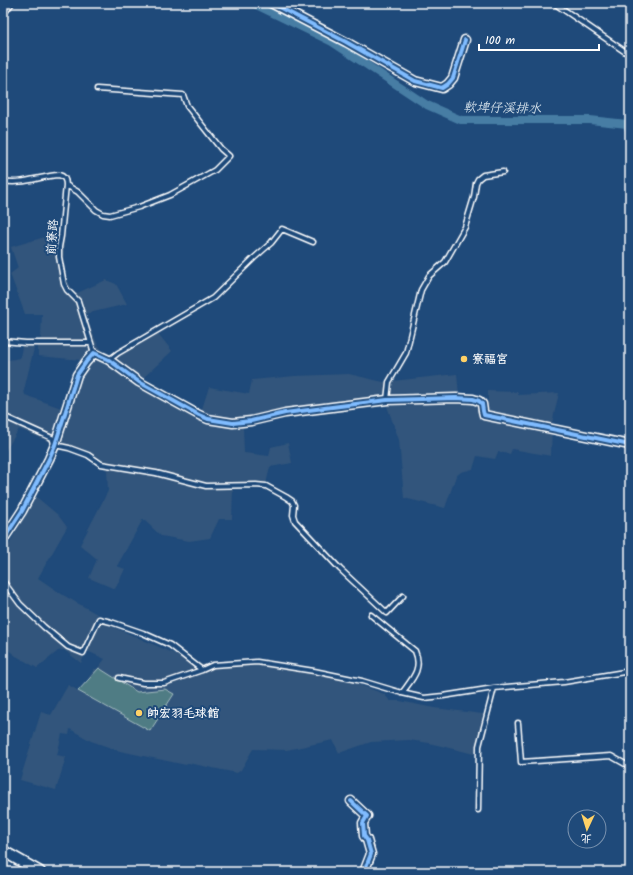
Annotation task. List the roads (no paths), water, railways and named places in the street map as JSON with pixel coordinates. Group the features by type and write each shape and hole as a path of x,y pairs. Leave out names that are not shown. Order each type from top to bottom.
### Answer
{"street":[{"path":"271,3 346,42 415,81 442,88 453,78 465,40"},
{"path":"3,540 22,512 49,459 55,445 77,375 94,354 109,360 139,382 208,419 233,423 286,413 387,400 473,399 482,404 482,411 484,415 630,446"},
{"path":"351,801 367,816 363,824 364,836 367,840 371,854 364,872"},
{"path":"3,851 40,872"}],"lane":[{"path":"3,15 12,3"},
{"path":"554,3 630,55"},
{"path":"3,181 15,183 59,175 63,177 66,185 78,192 96,210 103,214 110,215 139,207 170,195 215,170 229,156 221,149 187,106 183,96 97,88"},
{"path":"387,400 389,382 406,353 421,290 429,276 446,262 465,227 478,179 483,175 503,172"},
{"name":"前寮路","path":"66,185 59,257 64,284 67,290 78,301 94,354"},
{"path":"109,360 124,349 213,298 271,243 282,229 313,242"},
{"path":"3,341 26,343 91,343"},
{"path":"3,416 52,438 55,445 88,455 101,464 156,473 206,486 256,484 266,486 292,501 294,505 293,515 295,521 340,569 387,613 403,596"},
{"path":"3,581 20,604 44,628 68,647 83,653 99,619 143,633 170,645 202,670"},
{"path":"371,615 416,651 418,664 416,672 402,693"},
{"path":"119,678 143,683 164,683 213,665 257,662 314,671 362,681 424,698 494,688 564,682 630,671"},
{"path":"478,810 479,746 494,688"},
{"path":"518,723 521,762 611,756 627,765 630,764"}],"waterway":[{"name":"軟埤仔溪排水","path":"252,3 332,42 427,105 461,120 590,120 627,124 630,134"}],"place":[{"name":"寮福宮","path":"464,359"},
{"name":"帥宏羽毛球館","path":"139,713"}]}
